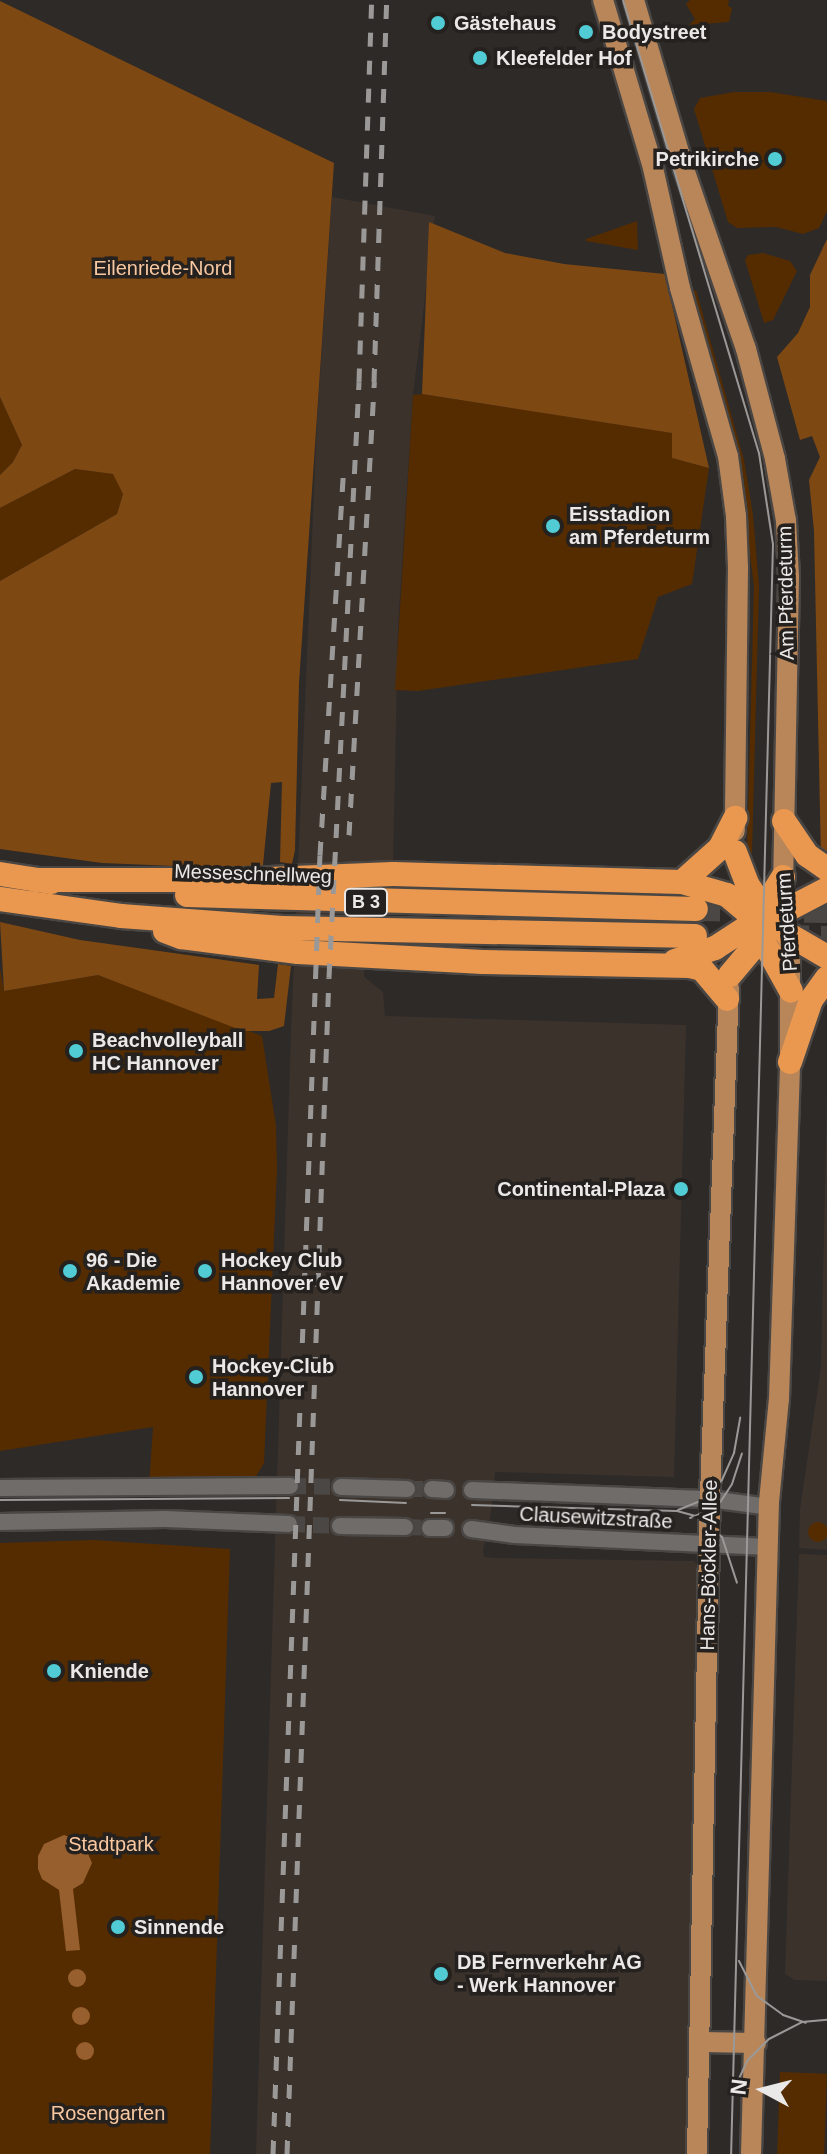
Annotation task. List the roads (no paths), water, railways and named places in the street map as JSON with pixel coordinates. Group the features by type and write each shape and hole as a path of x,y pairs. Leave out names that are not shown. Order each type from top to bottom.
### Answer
{"highway":[{"path":"682,882 720,848 735,818"},
{"path":"784,821 807,855 827,869"},
{"path":"735,852 747,884 771,923 791,991"},
{"name":"Messeschnellweg","path":"0,874 140,893 270,900 696,909"},
{"path":"36,880 245,880 393,874 682,882 704,886 734,901 827,957"},
{"path":"121,916 181,937 298,952 483,962 669,963 702,969 729,987 771,923 783,877"},
{"path":"669,963 709,951 733,936 771,923 827,889"},
{"name":"B 3","path":"0,899 121,916 283,928 695,936"},
{"path":"790,1062 811,1000 827,978"}],"main road":[{"path":"603,0 653,168 673,255 728,456 736,516 735,852 729,987"},
{"name":"Am Pferdeturm","path":"634,0 684,169 713,248 759,396 786,521 789,577 783,852"},
{"name":"Pferdeturm","path":"783,852 783,877"},
{"name":"Hans-Böckler-Allee","path":"697,2154 710,1499 729,987"},
{"path":"751,2154 768,1547 779,1399 791,991"},
{"path":"700,2042 756,2043"}],"street":[{"path":"0,1488 290,1486"},
{"path":"341,1487 407,1489"},
{"name":"Clausewitzstraße","path":"472,1490 710,1499 770,1507"},
{"path":"0,1522 165,1519 289,1524"},
{"path":"340,1526 405,1527"},
{"name":"Clausewitzstraße","path":"471,1529 768,1547"}],"tunnel":[{"path":"696,909 827,911"},
{"path":"785,937 827,938"},
{"path":"290,1486 341,1487"},
{"path":"407,1489 432,1489"},
{"path":"289,1524 340,1526"},
{"path":"405,1527 430,1528"}],"tram line":[{"path":"623,0 759,453 773,544 731,2154"},
{"path":"678,1510 705,1499 722,1480 734,1453 740,1418"},
{"path":"690,1518 710,1510 721,1501 732,1484 742,1454"},
{"path":"0,1500 289,1498"},
{"path":"340,1500 406,1503"},
{"path":"472,1505 677,1511 696,1516 722,1537 737,1583"},
{"path":"431,1513 445,1513"},
{"path":"739,1961 757,1996 783,2015 806,2023"},
{"path":"736,2085 747,2061 769,2039 802,2022 827,2020"}],"railway":[{"path":"287,2154 329,977 359,382 372,0"},
{"path":"349,835 374,382 387,0"},
{"path":"273,2154 320,855 344,464"}],"place":[{"name":"Gästehaus","path":"438,23"},
{"name":"Bodystreet","path":"586,32"},
{"name":"Kleefelder Hof","path":"480,58"},
{"name":"Petrikirche","path":"775,159"},
{"name":"Eisstadion am Pferdeturm","path":"553,526"},
{"name":"Beachvolleyball HC Hannover","path":"76,1051"},
{"name":"Continental-Plaza","path":"681,1189"},
{"name":"96 - Die Akademie","path":"70,1271"},
{"name":"Hockey Club Hannover eV","path":"205,1271"},
{"name":"Hockey-Club Hannover","path":"196,1377"},
{"name":"Kniende","path":"54,1671"},
{"name":"Sinnende","path":"118,1927"},
{"name":"DB Fernverkehr AG - Werk Hannover","path":"441,1974"}],"park label":[{"name":"Eilenriede-Nord","path":"163,268"},
{"name":"Stadtpark","path":"111,1844"},
{"name":"Rosengarten","path":"108,2113"}]}
